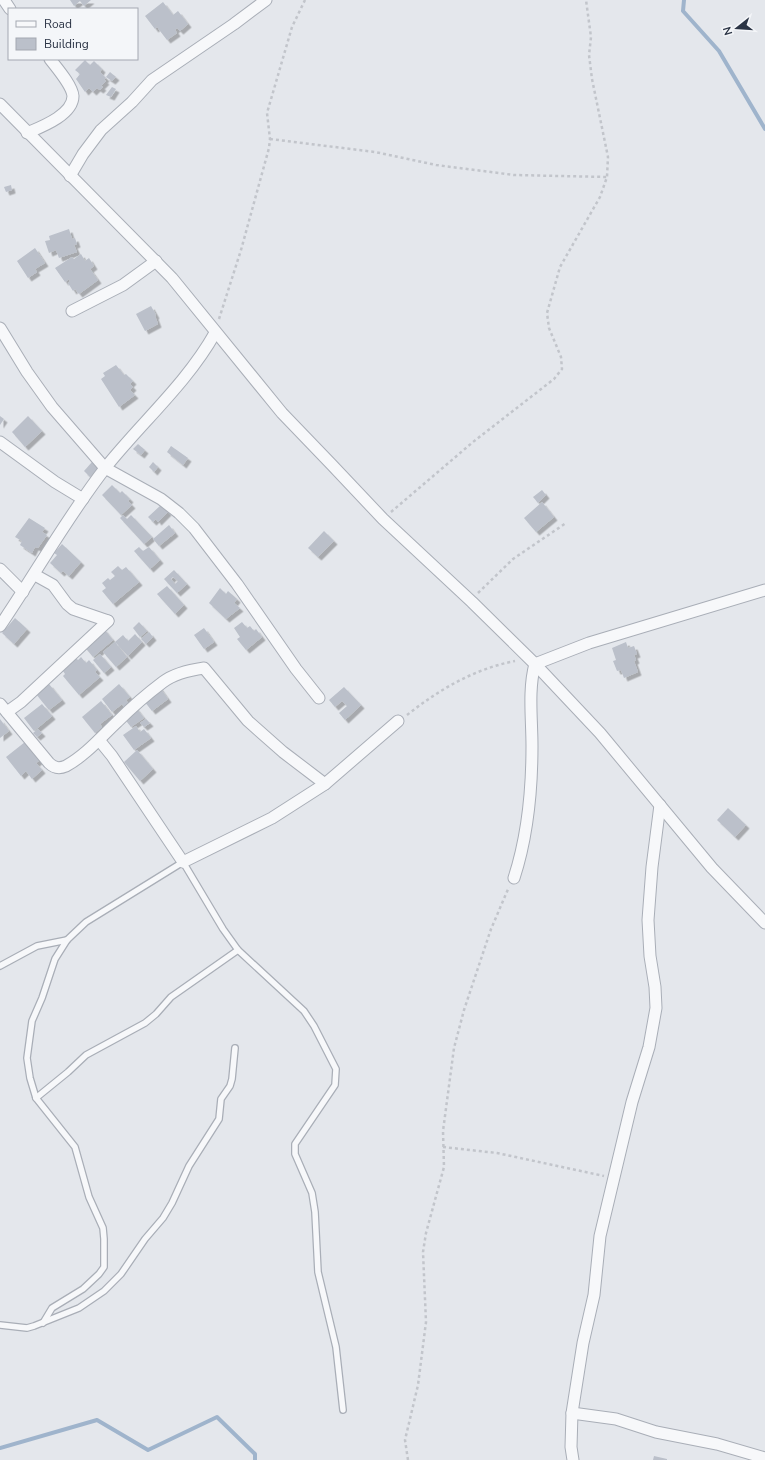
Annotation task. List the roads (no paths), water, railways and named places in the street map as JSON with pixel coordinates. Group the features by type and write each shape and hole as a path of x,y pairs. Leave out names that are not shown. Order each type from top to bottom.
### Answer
{"street":[{"path":"70,176 83,154 101,130 132,102 152,80 234,24 266,0"},
{"path":"27,133 55,120 70,104 73,96 70,88 51,60"},
{"path":"0,104 172,278 215,333 282,413 383,519 472,602 600,733 712,868 765,923"},
{"path":"72,311 123,284 156,261"},
{"path":"0,328 26,372 52,407 105,468 161,499 180,514 194,528 227,571 296,670 319,698"},
{"path":"0,626 105,468 133,433 191,370 205,351 215,333"},
{"path":"0,442 55,482 83,499"},
{"path":"0,569 23,592"},
{"path":"35,575 53,585 67,604 73,609 108,621 21,702 4,708 41,754 54,767 65,766 90,749 138,701 164,681 182,673 204,668 248,721 283,752 324,784"},
{"path":"531,661 765,590"},
{"path":"514,878 522,851 528,814 532,773 531,661"},
{"path":"99,740 116,761 183,862 272,818 324,784 398,721"},
{"path":"573,1460 571,1448 572,1413 583,1343 594,1295 600,1236 632,1102 649,1047 656,1008 655,987 648,939 648,920 652,867 660,805"},
{"path":"572,1413 616,1418 656,1432 717,1444 765,1458"}],"lane":[{"path":"43,1323 52,1308 83,1289 99,1274 104,1267 104,1240 103,1228 89,1198 75,1147 36,1098 30,1078 27,1058 32,1021 42,998 55,959 67,940 86,922 183,862 223,929 238,950 304,1011 314,1026 336,1069 335,1085 295,1144 295,1154 312,1193 315,1212 318,1272 336,1347 343,1410"},
{"path":"0,966 37,946 67,940"},
{"path":"36,1098 86,1055 145,1023 156,1014 171,997 238,950"},
{"path":"0,1325 27,1328 79,1308 104,1291 121,1274 164,1218 189,1166 219,1119 221,1099 230,1086 232,1079 235,1048"}],"waterway":[{"path":"684,0 683,11 719,51 765,129"},
{"path":"0,1448 97,1420 148,1450 217,1417 255,1454 255,1460"}]}
